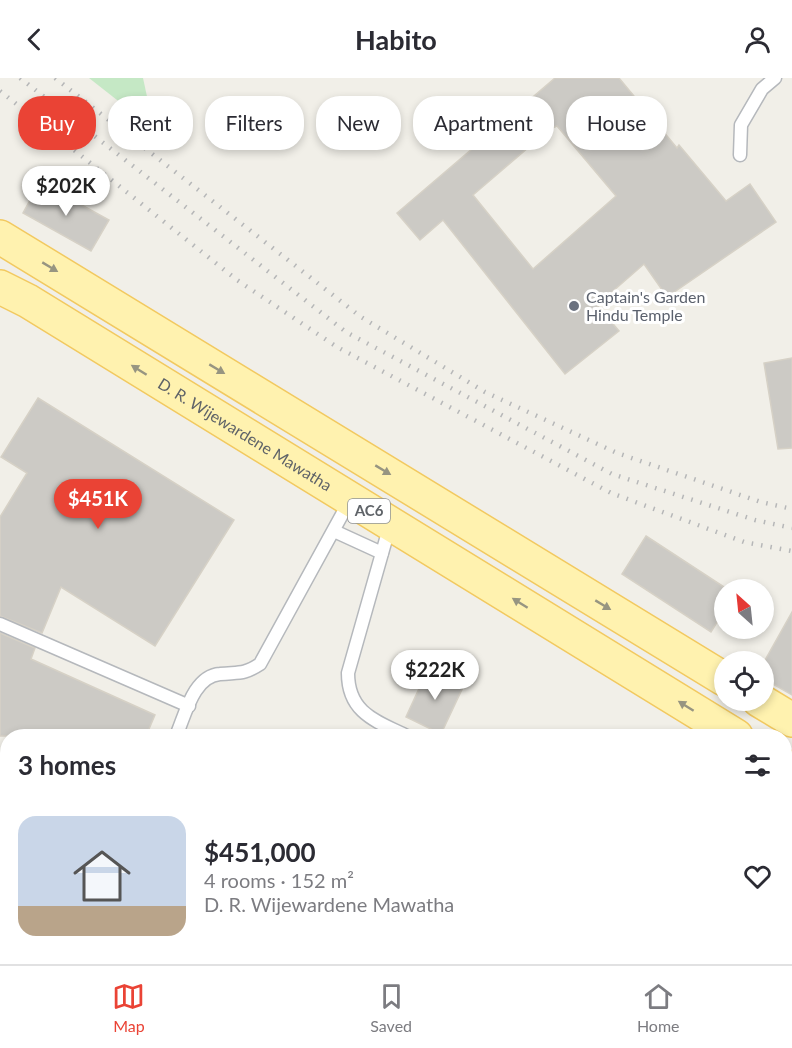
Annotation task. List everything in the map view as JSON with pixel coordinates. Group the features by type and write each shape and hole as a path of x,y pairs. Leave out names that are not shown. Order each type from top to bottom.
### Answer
{"main road":[{"name":"AC6","path":"0,237 714,673"},
{"name":"D. R. Wijewardene Mawatha","path":"0,286 28,301 350,500 387,538 724,729"},
{"path":"774,709 792,720"}],"lane":[{"path":"740,155 741,125 762,88 775,78"},
{"path":"179,729 199,684 208,677 219,674 239,675 260,664 350,500"},
{"path":"334,531 387,538 348,673 348,687 355,703 366,716 393,729"},
{"path":"0,624 189,706"}],"green space":[{"path":"89,78 143,78 147,96 112,96"}],"building":[{"path":"555,78 619,78 634,96 566,96 566,137 557,126 554,127 554,96 534,96"},
{"path":"667,136 677,148 679,145 726,201 750,184 776,222 667,297 644,264 597,305 619,331 565,374 443,220 420,240 397,213 471,150 526,150 473,195 533,269 616,196 577,150 667,150"},
{"path":"40,182 109,220 91,251 23,213"},
{"path":"792,358 792,448 778,449 764,363"},
{"path":"38,398 234,520 155,646 61,587 42,633 0,616 0,517 27,473 1,457"},
{"path":"646,536 714,580 714,627 711,632 622,574"},
{"path":"792,612 792,695 774,685 774,651 770,651"},
{"path":"0,633 35,648 31,659 155,715 149,729 0,729"},
{"path":"428,669 464,685 443,729 431,729 406,717"}],"railway":[{"path":"20,78 346,332 612,474 755,520 792,528"},
{"path":"55,78 361,317 485,392 617,453 761,502 792,509"},
{"path":"0,91 237,280 337,347 611,493 744,542 792,551"}],"place":[{"name":"Captain's Garden Hindu Temple","path":"574,306"}]}
